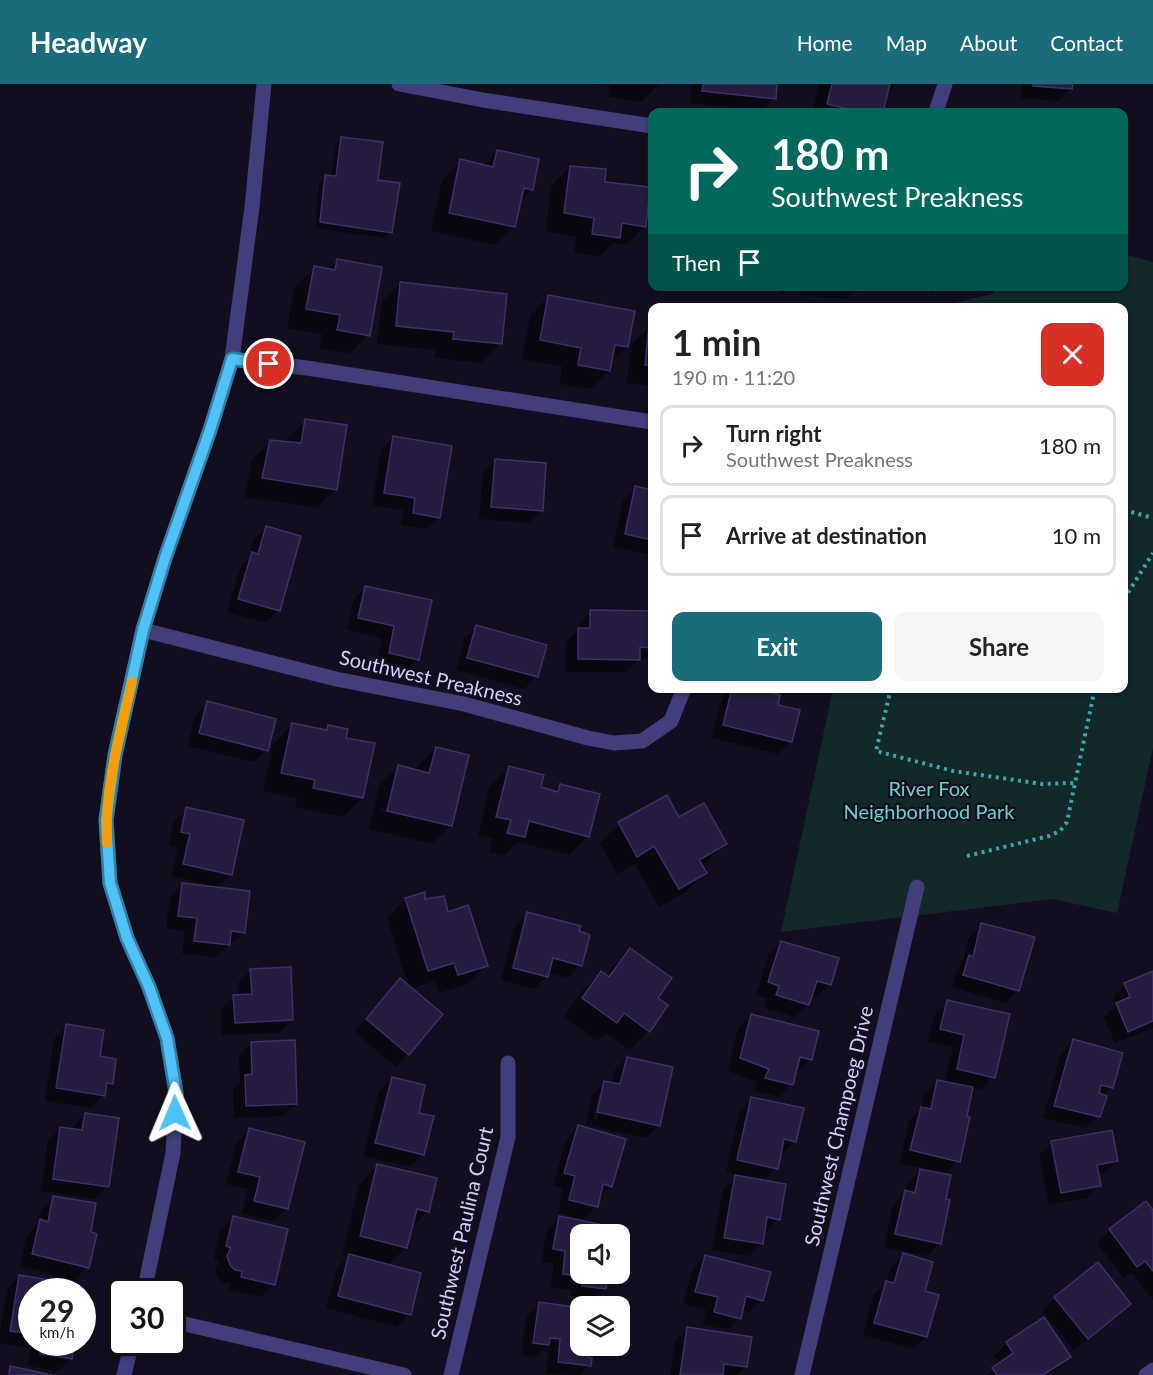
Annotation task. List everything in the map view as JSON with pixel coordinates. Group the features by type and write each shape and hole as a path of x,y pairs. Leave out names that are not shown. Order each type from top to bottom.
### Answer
{"street":[{"path":"147,1278 173,1154 176,1093 167,1038 149,987 127,938 110,883 106,820 115,755 143,630 232,359 252,207 264,84"},
{"path":"399,84 483,100 648,125"},
{"path":"937,108 945,84"},
{"path":"232,359 307,368 648,421"},
{"name":"Southwest Preakness","path":"143,630 336,679 464,704 614,743 642,741 671,720 682,693"},
{"name":"Southwest Champoeg Drive","path":"802,1375 917,887"},
{"name":"Southwest Paulina Court","path":"451,1375 508,1137 508,1063"},
{"path":"186,1324 404,1375"},
{"path":"124,1375 129,1356"},
{"path":"1146,1375 1153,1370"}],"path":[{"path":"1128,511 1153,518"},
{"path":"1128,593 1153,553"},
{"path":"890,693 876,751 953,771 1042,784 1075,783"},
{"path":"967,856 1049,836 1060,831 1067,822 1094,693"}],"green space":[{"name":"River Fox Neighborhood Park","path":"1128,255 1153,262 1153,748 1117,913 1052,899 781,932 832,693 1128,693 1128,303 955,303 992,294 995,291 1128,291"}],"building":[{"path":"703,84 777,84 776,99 702,91"},
{"path":"832,84 890,84 884,108 844,108 827,104"},
{"path":"1033,84 1073,84 1072,89 1033,86"},
{"path":"341,137 383,142 378,180 400,183 392,233 320,222 325,175 336,176"},
{"path":"497,150 539,159 533,190 524,188 515,227 449,213 460,159 493,167"},
{"path":"570,166 606,169 605,182 648,187 646,227 622,223 620,238 592,234 594,218 564,213"},
{"path":"337,259 382,267 370,336 337,330 340,315 306,309 314,266 335,270"},
{"path":"400,282 507,294 502,344 453,339 454,332 396,326"},
{"path":"548,295 635,311 628,347 615,345 610,371 578,365 581,348 540,340"},
{"path":"648,334 648,365 645,365"},
{"path":"305,419 347,425 337,490 262,478 270,440 301,443"},
{"path":"393,436 452,446 440,518 413,513 415,498 384,493"},
{"path":"495,459 546,463 543,511 491,507"},
{"path":"635,486 648,489 648,539 625,534"},
{"path":"266,526 301,536 280,611 238,599 252,552 258,554"},
{"path":"365,586 432,600 419,660 389,653 394,626 358,618"},
{"path":"590,610 648,611 648,648 640,647 640,660 578,659 578,628 590,628"},
{"path":"476,625 547,645 538,677 467,658"},
{"path":"731,693 773,693 780,695 778,705 800,710 792,742 723,725"},
{"path":"207,701 276,719 268,751 199,733"},
{"path":"292,723 327,730 328,725 348,729 346,738 375,743 363,798 313,788 315,780 281,773"},
{"path":"436,747 469,755 452,826 387,811 398,765 429,773"},
{"path":"509,766 544,775 541,787 558,792 560,784 600,794 589,837 529,821 525,837 507,833 511,820 496,817"},
{"path":"667,795 679,817 704,803 727,844 699,860 707,873 679,889 654,846 637,857 618,822"},
{"path":"186,807 244,820 232,875 183,864 190,834 181,832"},
{"path":"182,883 250,891 245,933 231,931 230,945 194,941 197,918 178,916"},
{"path":"425,892 425,899 444,896 448,912 468,905 488,966 458,975 454,963 428,971 405,898"},
{"path":"527,912 581,926 579,931 590,935 582,966 553,958 548,977 513,968"},
{"path":"981,923 1035,937 1019,991 963,975 969,955 973,957"},
{"path":"781,941 839,958 831,985 817,981 809,1005 776,995 779,986 768,982"},
{"path":"630,948 672,978 658,998 668,1005 650,1032 624,1013 617,1023 582,998 601,971 609,977"},
{"path":"291,967 293,1020 235,1023 233,995 252,994 250,969"},
{"path":"1153,971 1153,1021 1128,1032 1116,1003 1130,997 1124,983"},
{"path":"400,978 443,1014 409,1055 366,1019"},
{"path":"947,1000 1010,1014 995,1078 957,1069 964,1035 940,1029"},
{"path":"751,1014 819,1031 812,1060 800,1057 793,1085 765,1078 769,1069 740,1058"},
{"path":"66,1024 104,1030 100,1056 116,1059 113,1084 107,1083 105,1096 56,1088"},
{"path":"1073,1039 1123,1053 1113,1088 1101,1085 1099,1093 1107,1096 1100,1117 1054,1106"},
{"path":"295,1040 297,1104 246,1106 245,1075 252,1074 251,1042"},
{"path":"627,1057 673,1067 660,1126 597,1112 604,1081 620,1084"},
{"path":"392,1077 425,1085 419,1113 434,1116 424,1155 375,1143"},
{"path":"937,1080 973,1087 967,1116 970,1117 960,1162 910,1150 921,1107 931,1109"},
{"path":"751,1097 804,1108 796,1142 784,1139 778,1169 737,1160"},
{"path":"85,1113 119,1118 109,1187 53,1179 60,1127 82,1130"},
{"path":"578,1125 626,1139 612,1187 603,1184 598,1207 569,1200 575,1176 564,1173"},
{"path":"249,1128 305,1142 288,1209 254,1201 260,1177 238,1172"},
{"path":"1112,1130 1118,1161 1097,1165 1101,1186 1061,1193 1051,1141"},
{"path":"377,1164 437,1178 429,1212 417,1209 407,1248 360,1236"},
{"path":"920,1169 951,1175 946,1199 950,1200 941,1244 895,1234 905,1190 915,1193"},
{"path":"735,1175 786,1184 780,1220 767,1217 763,1244 724,1238"},
{"path":"53,1196 96,1203 91,1232 97,1234 89,1268 32,1254 40,1219 48,1222"},
{"path":"1146,1201 1153,1210 1153,1271 1145,1261 1137,1267 1109,1229"},
{"path":"233,1216 288,1229 275,1285 241,1277 242,1271 235,1270 230,1265 227,1256 231,1248 226,1246"},
{"path":"559,1216 599,1224 570,1224 570,1275 563,1274 565,1251 553,1249"},
{"path":"903,1253 933,1262 925,1291 939,1295 927,1337 874,1323 886,1281 894,1283"},
{"path":"349,1254 421,1273 411,1315 338,1296"},
{"path":"705,1255 771,1272 763,1301 746,1296 741,1319 714,1312 718,1297 695,1292"},
{"path":"1098,1262 1131,1304 1088,1339 1054,1297"},
{"path":"19,1275 38,1278 19,1278"},
{"path":"18,1281 18,1332 10,1331"},
{"path":"582,1284 607,1284 606,1289 582,1286"},
{"path":"539,1302 570,1307 570,1356 592,1358 591,1366 558,1362 560,1339 550,1338 549,1345 533,1343"},
{"path":"1044,1317 1071,1357 1043,1375 997,1375 992,1368 1013,1353 1006,1342"},
{"path":"687,1327 752,1337 747,1367 724,1364 723,1375 680,1375"},
{"path":"53,1356 73,1356 72,1359"},
{"path":"10,1366 52,1375 9,1375"}],"slow traffic":[{"path":"107,843 106,820 115,755 132,682"}],"route":[{"path":"175,1113 176,1093 167,1038 149,987 127,938 110,883 106,820 115,755 143,630 232,359 269,364"}]}
